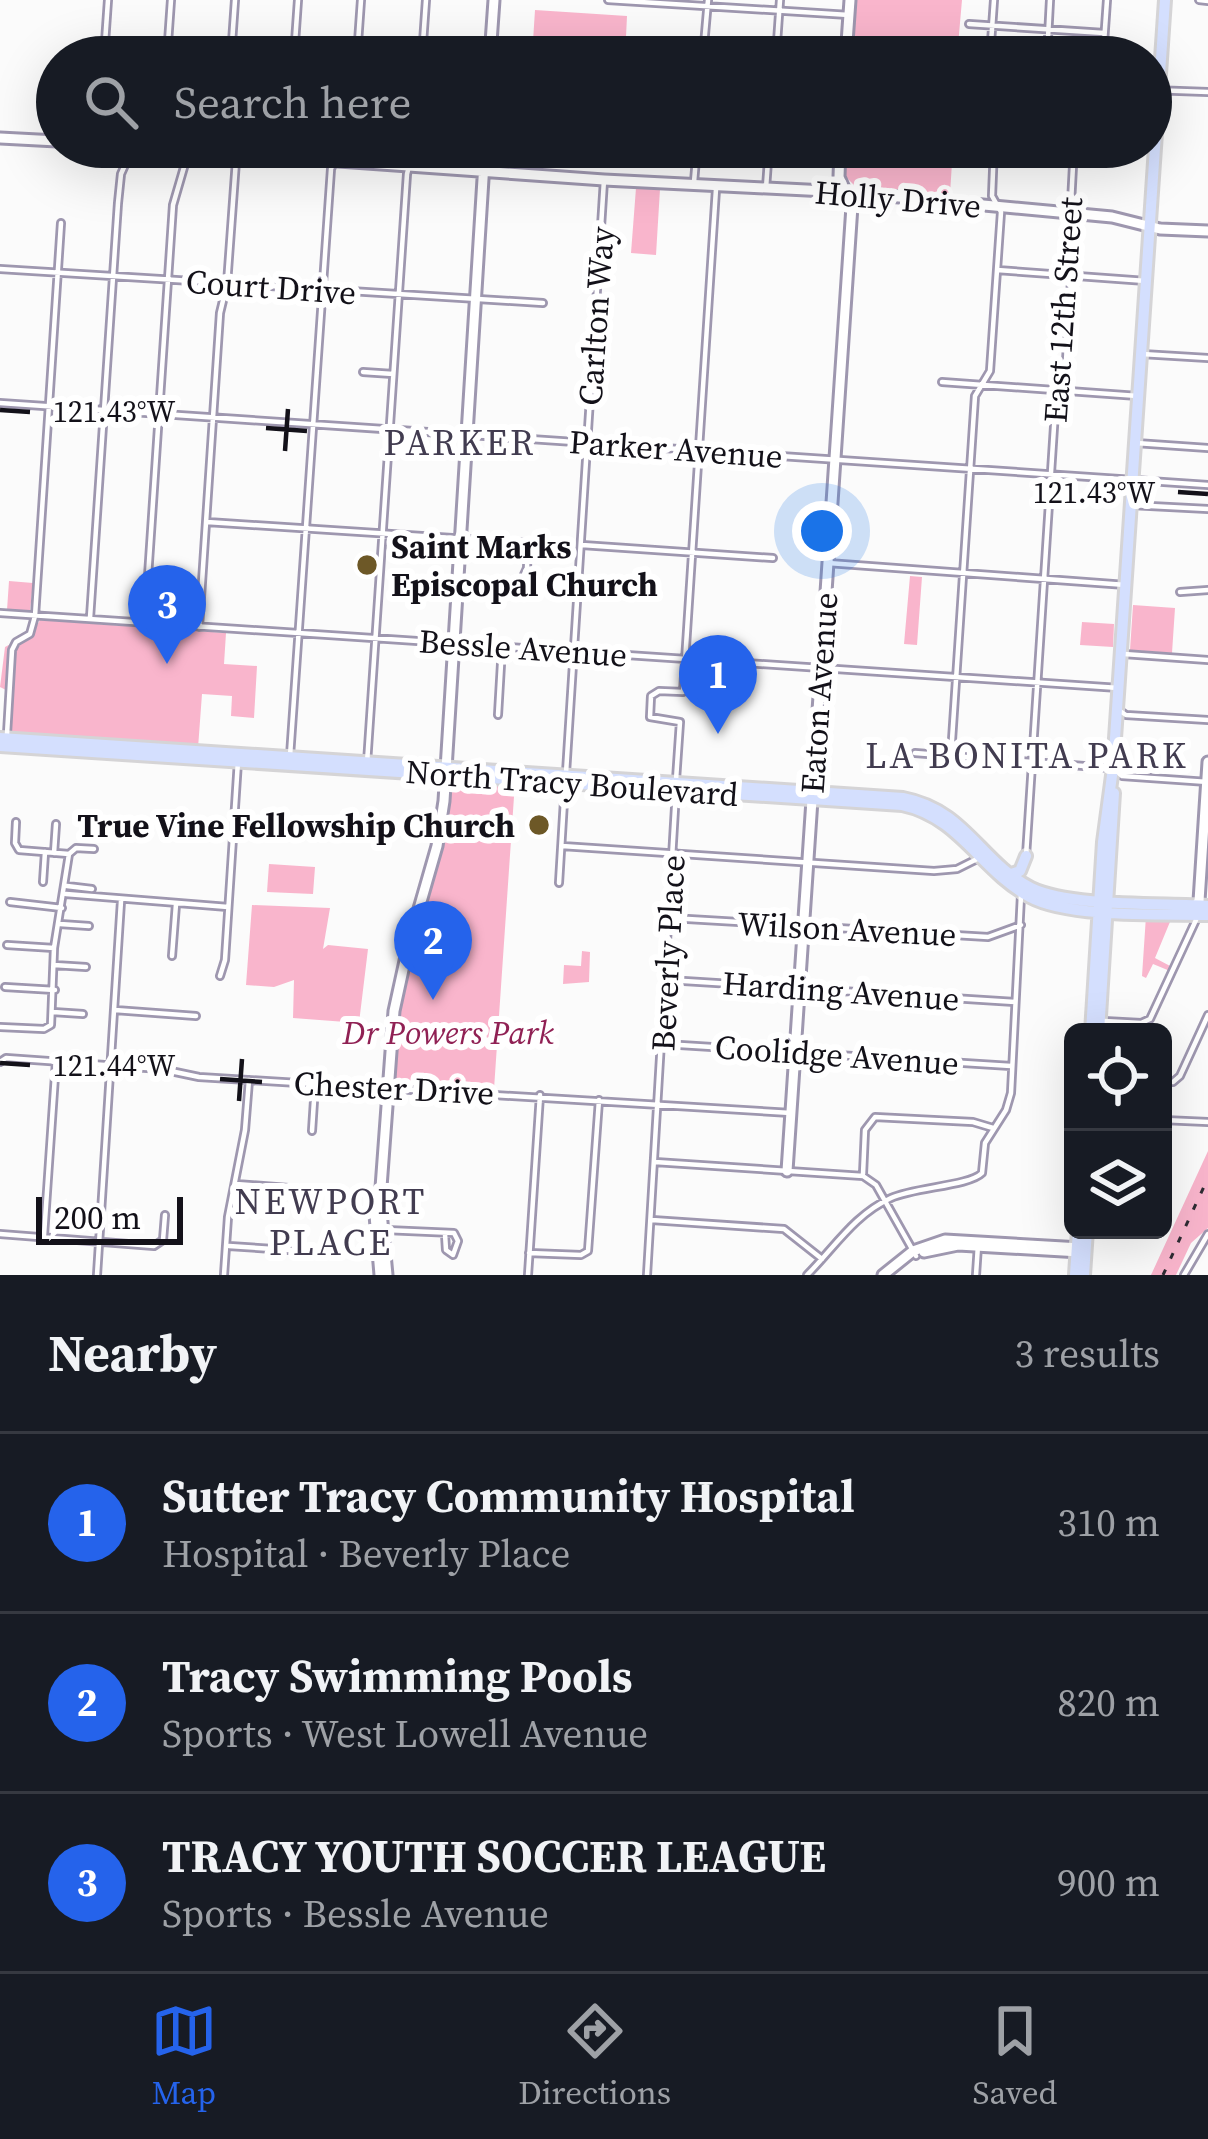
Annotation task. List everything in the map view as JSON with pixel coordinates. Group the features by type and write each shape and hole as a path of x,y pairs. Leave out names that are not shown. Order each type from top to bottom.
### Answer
{"main road":[{"path":"1161,36 1165,0"},
{"path":"1095,1023 1104,905 1103,836 1113,775 1154,168"},
{"name":"North Tracy Boulevard","path":"2,741 920,801 958,822 993,869 1024,896 1060,907 1104,905"},
{"name":"North Tracy Boulevard","path":"983,853 1010,874 1024,896"},
{"path":"1010,874 1018,874 1026,856"},
{"name":"North Tracy Boulevard","path":"1024,896 1104,905"},
{"path":"1104,905 1204,910"},
{"path":"1104,905 1170,914 1204,910"},
{"path":"1079,1275 1081,1239"}],"street":[{"path":"105,36 108,0"},
{"path":"168,36 171,0"},
{"path":"232,36 235,0"},
{"path":"295,36 298,0"},
{"path":"358,36 361,0"},
{"path":"423,36 426,0"},
{"path":"491,36 494,0"},
{"path":"608,0 849,15"},
{"path":"778,36 781,0"},
{"path":"848,36 850,0"},
{"path":"991,36 994,0"},
{"path":"1048,36 1050,0"},
{"path":"1104,36 1107,0"},
{"path":"1199,0 1208,1"},
{"path":"705,36 707,3"},
{"path":"969,24 1104,33"},
{"path":"1172,91 1208,92"},
{"path":"0,138 36,140"},
{"path":"89,620 119,184 125,168"},
{"path":"145,623 172,205 183,168"},
{"path":"200,627 220,313 227,284 236,168"},
{"path":"289,761 331,168"},
{"path":"367,766 410,168"},
{"path":"384,1275 380,1201 395,975 428,863 444,772 483,168"},
{"name":"Holly Drive","path":"483,168 604,180 846,192 1112,217 1208,231"},
{"path":"694,182 695,168"},
{"path":"766,188 768,168"},
{"name":"Eaton Avenue","path":"787,1171 852,206 839,168"},
{"path":"951,755 975,396 990,371 998,269 1001,212 992,196 993,168"},
{"name":"East 12th Street","path":"993,1128 1009,1102 1051,474 1059,391 1065,377 1075,216 1071,213 1073,168"},
{"name":"Carlton Way","path":"559,883 604,180"},
{"path":"685,659 717,184"},
{"path":"2,741 11,650 30,634 35,616 61,223"},
{"name":"Court Drive","path":"0,269 543,303"},
{"path":"998,269 1146,280"},
{"path":"1141,354 1208,358"},
{"path":"363,371 393,374"},
{"path":"942,382 1138,396"},
{"name":"Parker Avenue","path":"0,404 1208,485"},
{"path":"1135,443 1208,448"},
{"path":"1131,505 1208,509"},
{"path":"207,522 529,543 522,579"},
{"path":"582,545 773,558"},
{"path":"828,563 1126,584"},
{"path":"1180,592 1208,590"},
{"name":"Bessle Avenue","path":"0,614 1119,688"},
{"path":"498,715 502,647"},
{"path":"1121,654 1208,660"},
{"name":"Beverly Place","path":"647,1275 680,722 650,718 650,696 658,691 683,692 685,659"},
{"path":"1118,708 1126,716 1208,720"},
{"path":"915,753 1105,766 1113,775 1208,782"},
{"path":"220,976 225,960 238,758"},
{"path":"1142,1023 1150,1019 1204,910 1208,762"},
{"path":"16,822 16,849 69,854 76,848 94,849"},
{"path":"54,853 56,824"},
{"path":"562,846 951,871 983,853"},
{"path":"44,882 45,852"},
{"path":"0,1027 47,1028 53,1012 54,948 69,854"},
{"path":"66,890 92,889"},
{"path":"66,890 122,901 228,908"},
{"name":"Wilson Avenue","path":"671,918 988,937 1024,896"},
{"path":"98,1275 122,901"},
{"path":"10,902 62,908"},
{"path":"172,956 176,904"},
{"path":"60,924 88,926"},
{"path":"7,945 54,948"},
{"path":"54,965 86,967"},
{"name":"Harding Avenue","path":"667,980 1015,1002"},
{"path":"5,987 55,990"},
{"path":"115,1010 196,1016"},
{"path":"53,1012 83,1014"},
{"path":"1172,1082 1180,1076 1208,1015"},
{"name":"Coolidge Avenue","path":"662,1044 1011,1066"},
{"name":"Chester Drive","path":"0,1063 6,1058 56,1061 315,1085 791,1113"},
{"path":"44,1237 56,1061"},
{"path":"224,1275 249,1080"},
{"path":"312,1131 315,1085"},
{"path":"528,1275 540,1096"},
{"path":"529,1253 580,1256 588,1251 598,1100"},
{"path":"807,1275 857,1219 885,1201 926,1186 980,1177 985,1143 993,1128 973,1122 875,1117 866,1130 863,1176"},
{"path":"1172,1120 1208,1122"},
{"path":"655,1162 863,1176 876,1185 914,1254"},
{"path":"234,1184 314,1190"},
{"path":"0,1234 146,1246 163,1240 165,1214"},
{"path":"650,1220 784,1229 821,1259"},
{"path":"380,1230 458,1234 456,1253 450,1255 445,1234"},
{"path":"1184,1275 1208,1234"},
{"path":"976,1275 978,1243"},
{"path":"888,1275 914,1254 946,1246 978,1243 1080,1250"},
{"path":"226,1246 319,1252"}],"green space":[{"path":"856,0 962,0 959,36 853,36"},
{"path":"535,10 627,16 626,36 533,36"},
{"path":"845,168 952,168 950,194 857,188 845,176"},
{"path":"636,188 660,189 656,255 631,253"},
{"path":"910,576 922,577 917,645 904,644"},
{"path":"9,581 33,583 30,611 7,610"},
{"path":"1133,605 1175,608 1172,653 1130,650"},
{"path":"40,620 226,633 224,664 257,666 254,718 231,716 232,696 202,694 198,748 11,735 4,731 8,691 0,687 5,647 33,632"},
{"path":"1082,622 1114,624 1113,647 1080,645"},
{"name":"Dr Powers Park","path":"452,779 515,782 494,1089 393,1079 403,986 438,862"},
{"path":"269,864 315,867 313,894 267,892"},
{"path":"252,905 330,908 323,949 328,945 368,949 359,1023 293,1018 294,980 274,987 246,985"},
{"path":"1146,916 1172,917 1155,958 1172,967 1170,971 1153,964 1146,978 1142,976"},
{"path":"582,951 590,952 589,982 563,984 564,965 581,966"},
{"path":"1208,1151 1208,1228 1191,1243 1176,1275 1151,1275 1168,1239 1172,1239 1172,1229"}],"railway":[{"path":"1163,1275 1208,1178"}],"place":[{"name":"Saint Marks Episcopal Church","path":"367,565"},
{"name":"TRACY YOUTH SOCCER LEAGUE","path":"167,664"},
{"name":"Sutter Tracy Community Hospital","path":"718,734"},
{"name":"True Vine Fellowship Church","path":"539,825"},
{"name":"Tracy Swimming Pools","path":"433,1000"}],"district":[{"name":"PARKER","path":"460,442"},
{"name":"LA BONITA PARK","path":"1027,755"},
{"name":"NEWPORT PLACE","path":"331,1222"}]}
